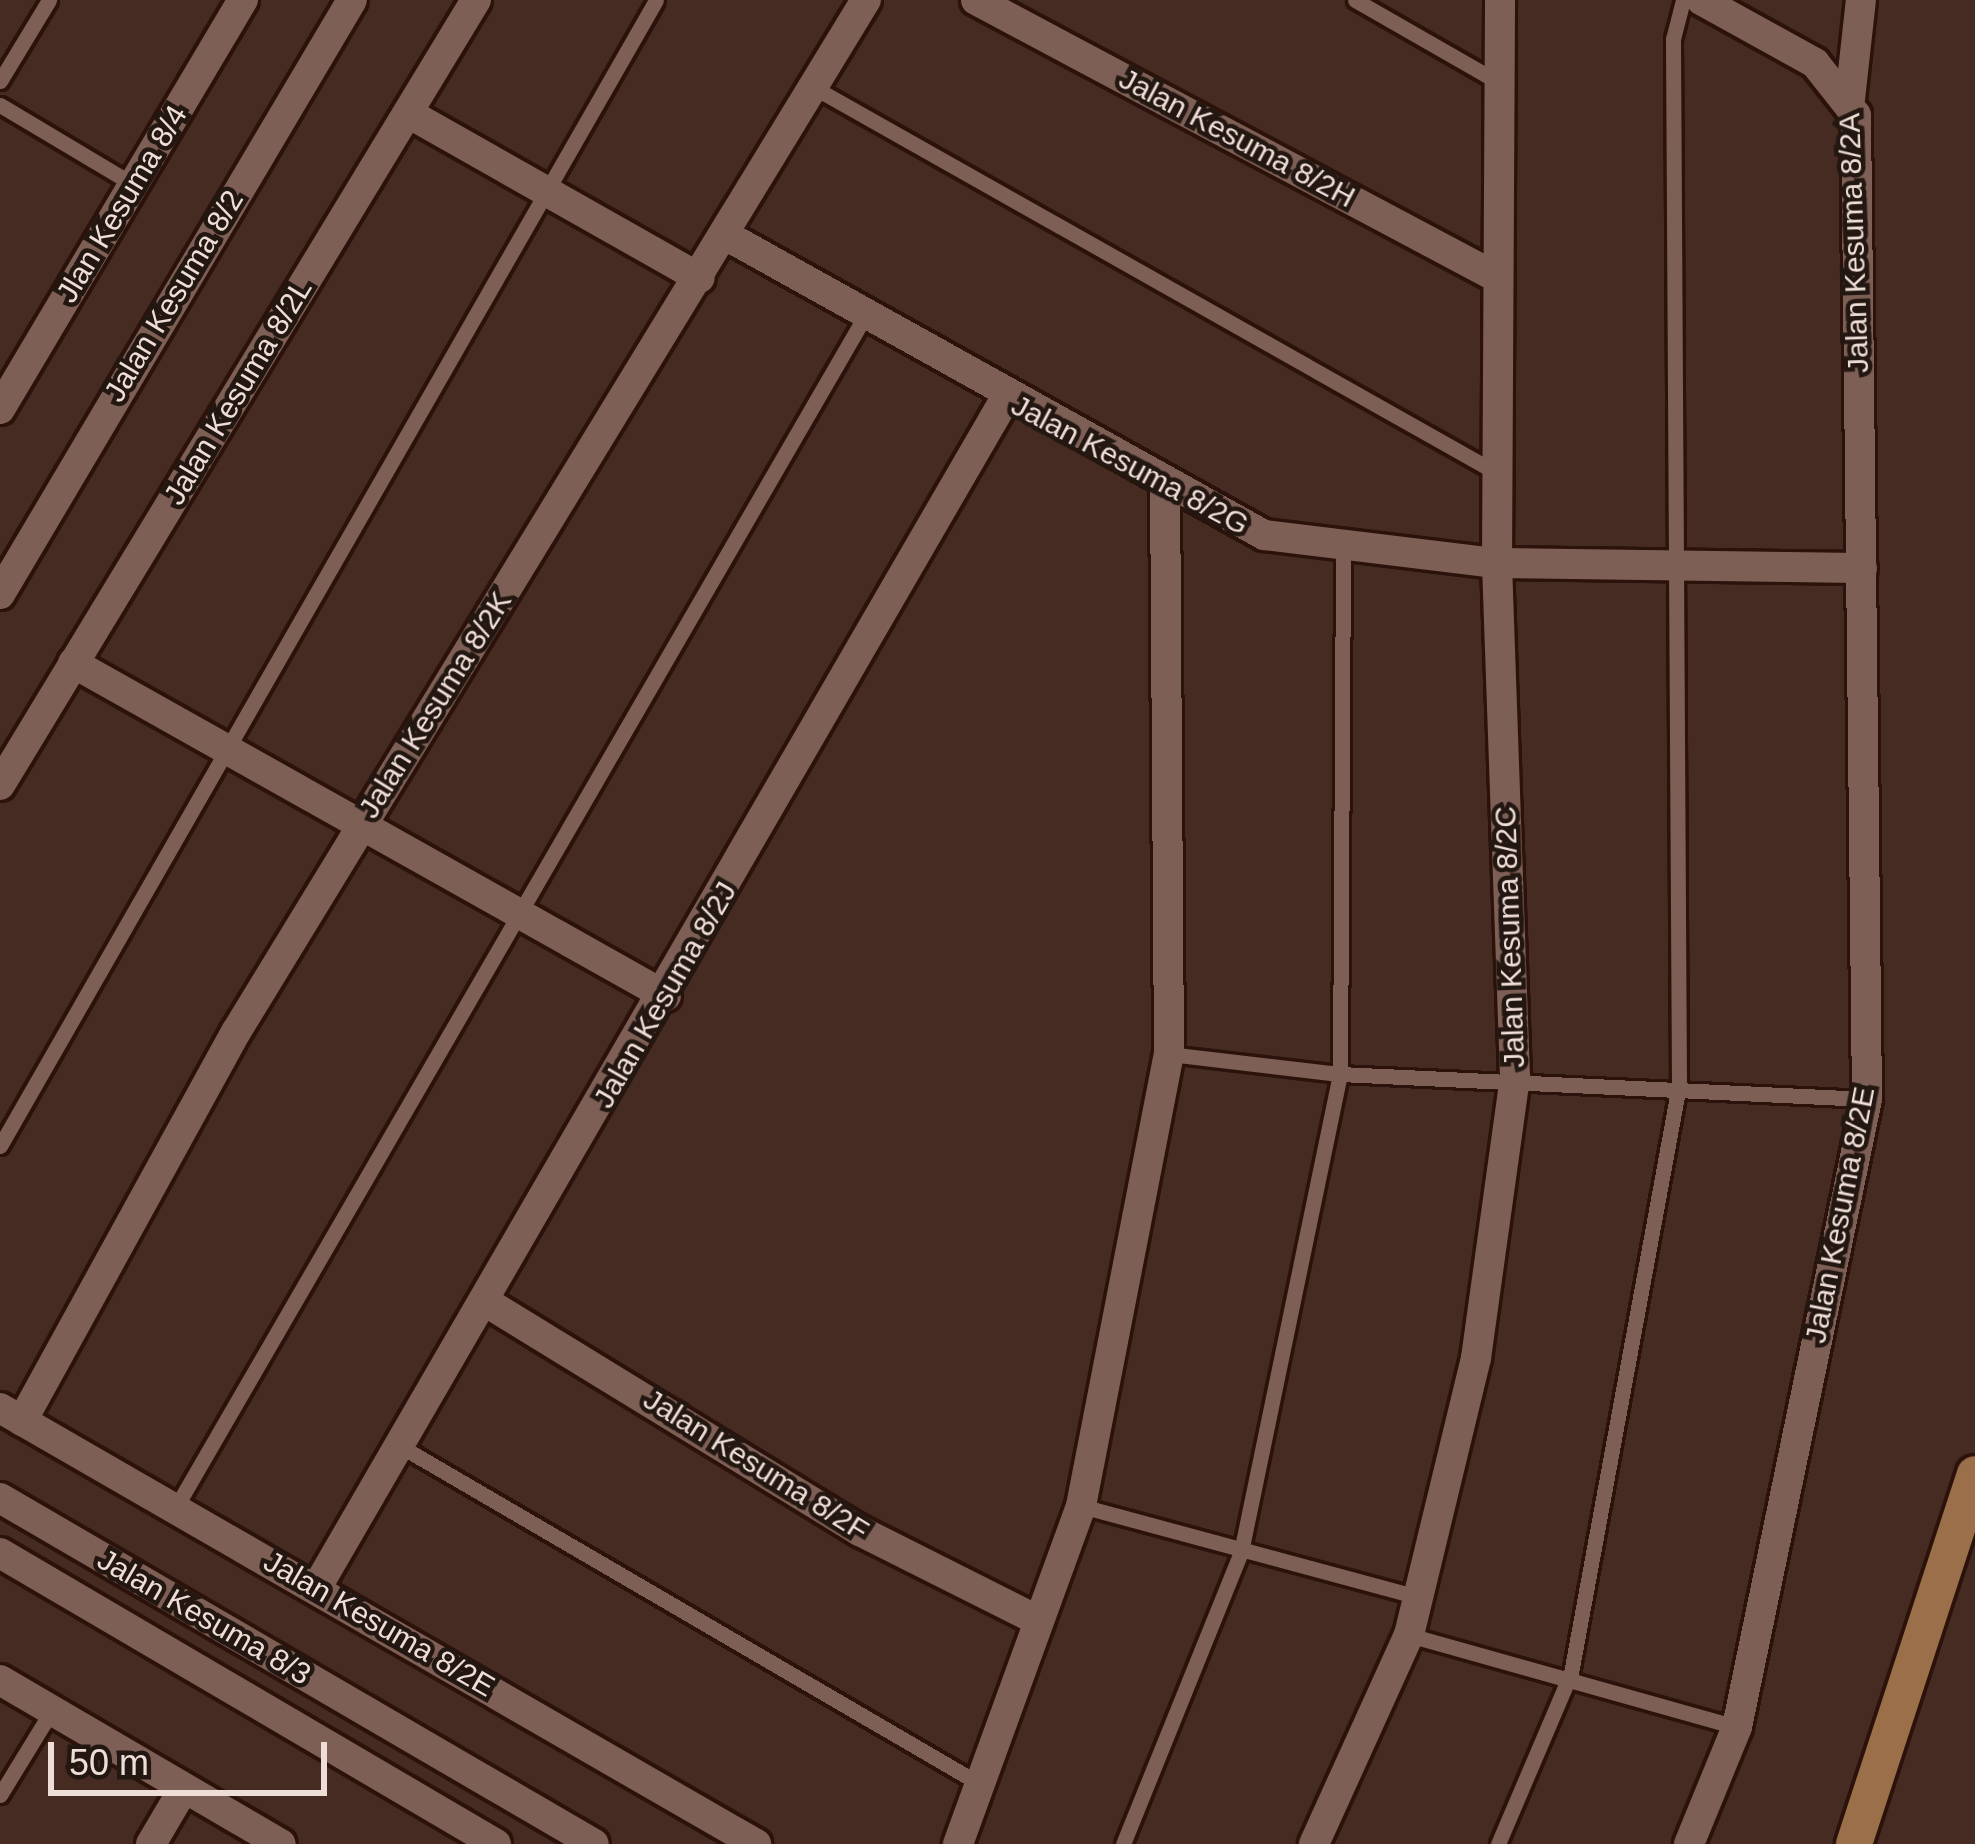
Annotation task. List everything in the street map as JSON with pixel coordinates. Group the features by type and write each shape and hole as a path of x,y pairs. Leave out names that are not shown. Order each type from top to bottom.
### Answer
{"street":[{"name":"Jlan Kesuma 8/4","path":"0,409 244,0"},
{"name":"Jalan Kesuma 8/2","path":"0,593 352,0"},
{"name":"Jalan Kesuma 8/2L","path":"0,785 476,0"},
{"name":"Jalan Kesuma 8/2K","path":"11,1414 359,828 727,236 866,0"},
{"name":"Jalan Kesuma 8/2H","path":"976,0 1498,278"},
{"name":"Jalan Kesuma 8/2C","path":"1314,1844 1409,1635 1476,1358 1515,1077 1497,562 1500,0"},
{"name":"Jalan Kesuma 8/2A","path":"1701,0 1815,63 1850,99 1862,568"},
{"path":"1850,99 1861,0"},
{"path":"408,113 539,194 700,278"},
{"name":"Jalan Kesuma 8/2G","path":"727,236 1005,399 1165,488 1264,535 1343,551 1497,562 1862,568"},
{"name":"Jalan Kesuma 8/2J","path":"317,1588 666,996 1005,399"},
{"path":"958,1844 1033,1618 1081,1506 1169,1054 1165,488"},
{"name":"Jalan Kesuma 8/2E","path":"1689,1844 1737,1727 1867,1100 1862,568"},
{"path":"73,663 231,748 359,828 666,996"},
{"name":"Jalan Kesuma 8/2F","path":"485,1302 860,1531 1033,1618"},
{"name":"Jalan Kesuma 8/2E","path":"11,1414 756,1844"},
{"path":"1854,1844 1975,1474"},
{"name":"Jalan Kesuma 8/3","path":"0,1498 594,1844"},
{"name":"Jalan Kesuma 8/3","path":"0,1553 496,1844"},
{"path":"0,1680 281,1844"},
{"path":"151,1844 184,1788"}],"lane":[{"path":"0,81 49,0"},
{"path":"0,1147 231,748 539,194 656,0"},
{"path":"1355,0 1499,83"},
{"path":"1498,1844 1571,1672 1679,1085 1681,565 1672,39 1683,0"},
{"path":"813,87 1497,473"},
{"path":"0,105 134,184"},
{"path":"176,1507 865,316"},
{"path":"1123,1844 1241,1552 1340,1074 1343,551"},
{"path":"1169,1054 1340,1074 1679,1085 1867,1100"},
{"path":"400,1446 978,1783"},
{"path":"1081,1506 1418,1597"},
{"path":"1409,1635 1571,1672 1737,1727"},
{"path":"0,1796 52,1710"}]}
